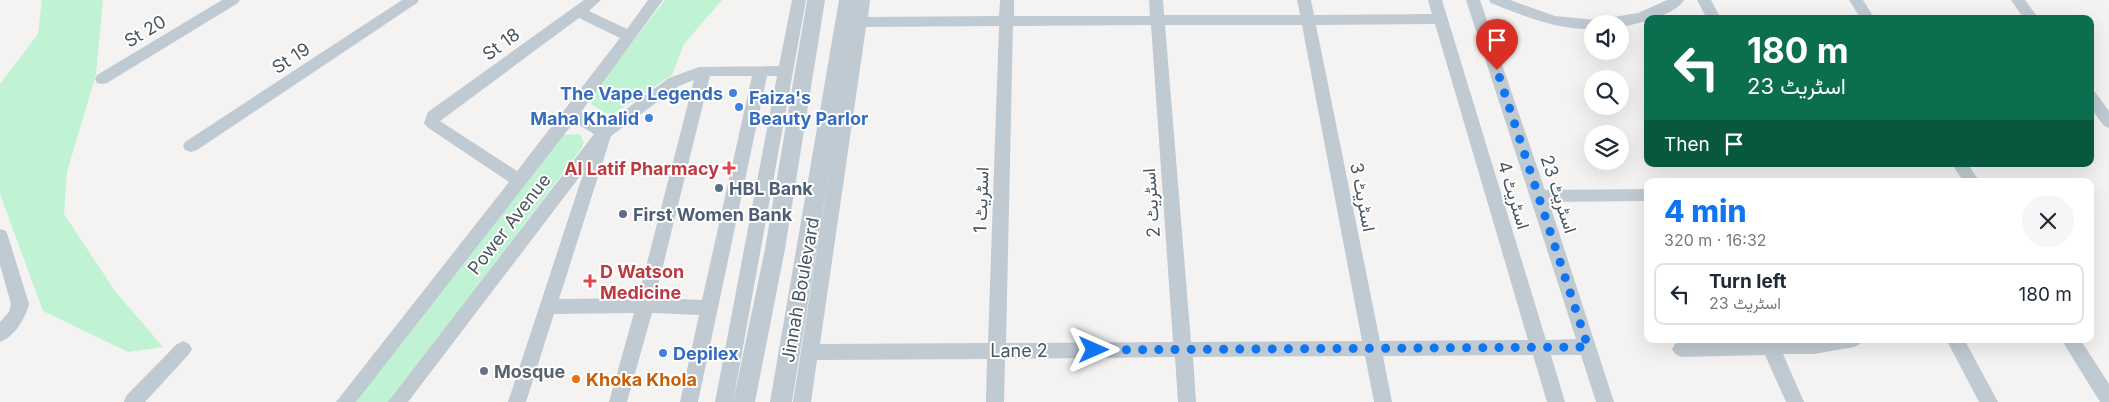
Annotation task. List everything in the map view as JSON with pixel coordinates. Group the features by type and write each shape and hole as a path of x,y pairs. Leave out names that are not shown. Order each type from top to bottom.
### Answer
{"street":[{"name":"St 20","path":"102,79 233,0"},
{"name":"St 19","path":"191,146 412,0"},
{"name":"St 18","path":"519,180 432,123 431,120 433,116 594,0"},
{"name":"Power Avenue","path":"345,402 572,113 656,0"},
{"path":"724,402 799,0"},
{"name":"Jinnah Boulevard","path":"744,402 776,248 816,0"},
{"name":"Jinnah Boulevard","path":"781,402 848,0"},
{"path":"802,402 863,0"},
{"name":"اسٹریٹ 1","path":"995,402 1007,0"},
{"name":"اسٹریٹ 2","path":"1156,0 1187,402"},
{"name":"اسٹریٹ 3","path":"1304,0 1383,402"},
{"name":"اسٹریٹ 4","path":"1435,0 1556,402"},
{"name":"اسٹریٹ 23","path":"1473,0 1539,196 1605,402"},
{"path":"1496,0 1538,16 1562,22 1584,23"},
{"path":"1648,15 1677,0"},
{"path":"1704,0 1712,15"},
{"path":"1856,0 1865,15"},
{"path":"2018,0 2029,15"},
{"path":"578,12 629,36"},
{"path":"1629,20 1644,17"},
{"path":"860,22 1440,19"},
{"name":"Power Avenue","path":"396,402 604,133 674,82 704,71 785,70"},
{"path":"618,402 646,305 704,71"},
{"path":"689,402 761,71"},
{"path":"2094,101 2109,122"},
{"path":"517,402 604,133 572,113"},
{"path":"1962,167 1969,178"},
{"path":"1539,196 1644,195"},
{"path":"0,236 20,304 13,321 0,334"},
{"path":"549,307 646,305 710,308"},
{"path":"1681,349 1814,346 1831,343"},
{"path":"1957,343 1989,402"},
{"path":"2073,343 2109,400"},
{"name":"Lane 2","path":"810,352 1588,347"},
{"path":"1771,347 1795,402"},
{"path":"133,402 183,349"}],"green space":[{"path":"42,0 103,0 96,74 67,172 64,214 115,291 163,347 128,352 43,311 0,194 0,84 38,34"},
{"path":"665,0 722,0 684,44 672,75 610,116 591,104 592,94"},
{"path":"580,134 584,143 581,149 389,402 351,402 563,135"}],"place":[{"name":"The Vape Legends","path":"733,93"},
{"name":"Faiza's Beauty Parlor","path":"739,107"},
{"name":"Maha Khalid","path":"649,118"},
{"name":"Al Latif Pharmacy","path":"729,168"},
{"name":"HBL Bank","path":"719,188"},
{"name":"First Women Bank","path":"623,214"},
{"name":"D Watson Medicine","path":"590,281"},
{"name":"Depilex","path":"663,353"},
{"name":"Mosque","path":"484,371"},
{"name":"Khoka Khola","path":"576,379"}],"route":[{"path":"1094,350 1588,347 1497,70"}]}
